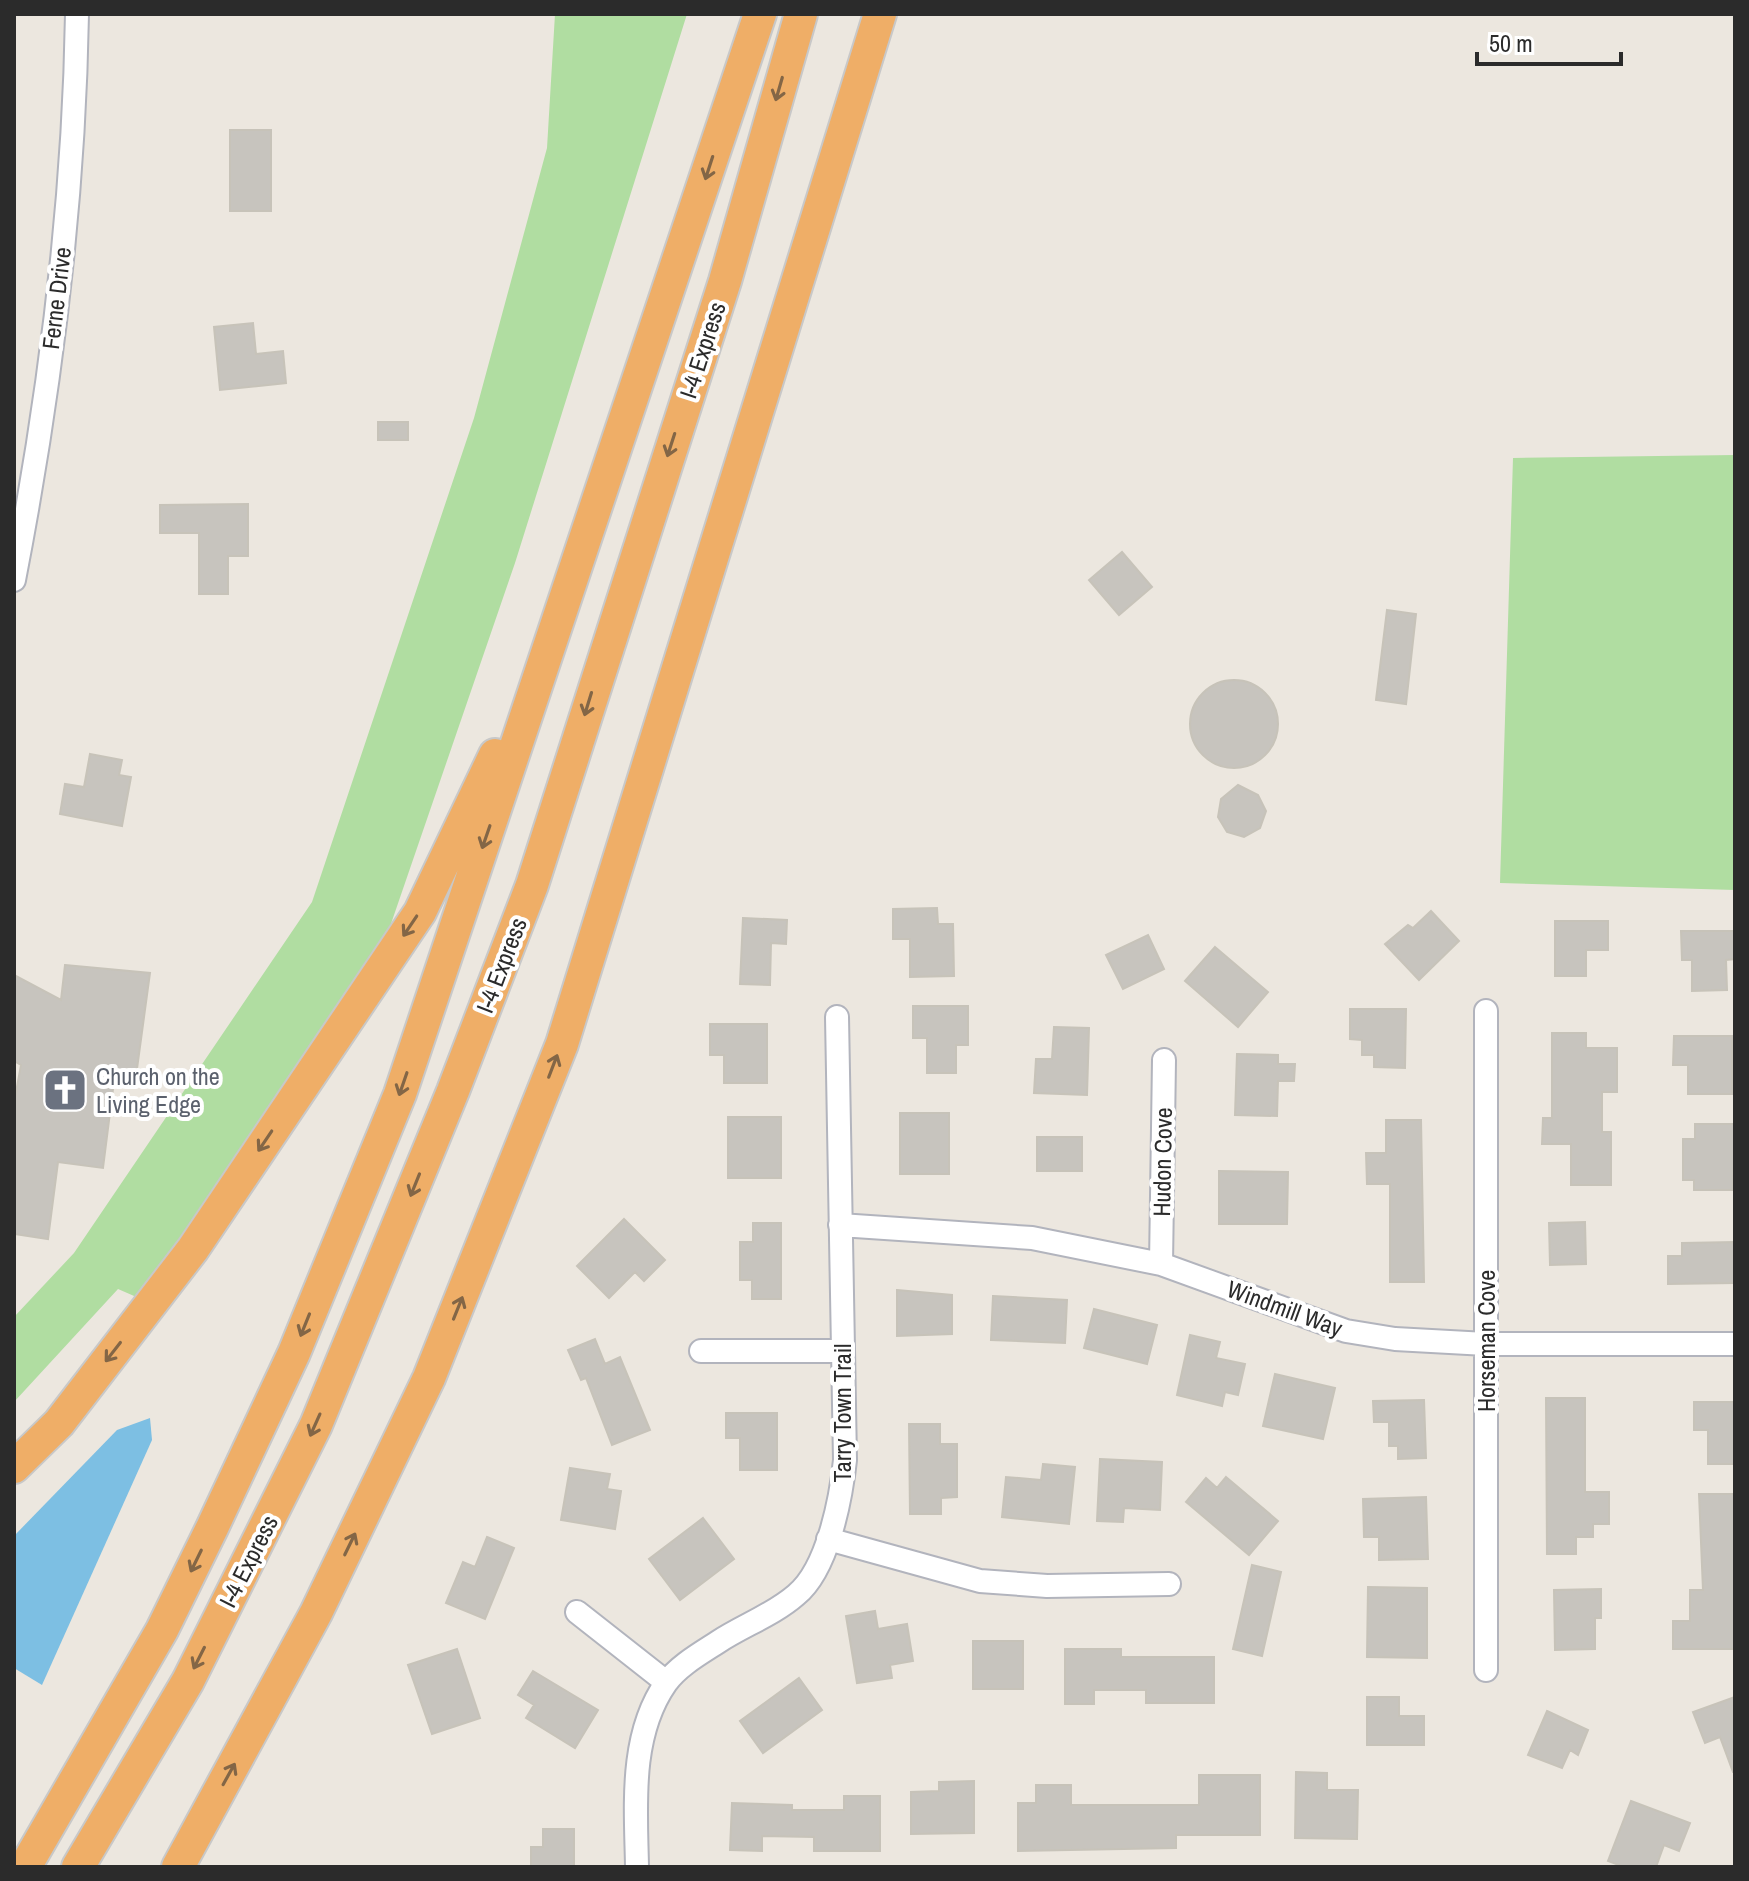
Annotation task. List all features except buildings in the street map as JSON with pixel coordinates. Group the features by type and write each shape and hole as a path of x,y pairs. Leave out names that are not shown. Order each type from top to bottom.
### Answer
{"highway":[{"path":"25,1867 162,1630 294,1353 400,1094 760,14"},
{"name":"I-4 Express","path":"78,1867 188,1681 316,1425 453,1091 532,885 725,281 801,14"},
{"path":"178,1867 316,1613 429,1378 562,1044 880,14"},
{"path":"14,1467 59,1423 193,1249 420,912 506,733 574,525 608,471"},
{"path":"163,1867 207,1815"}],"street":[{"name":"Ferne Drive","path":"14,580 37,454 62,243 75,104 77,14"},
{"name":"Horseman Cove","path":"1486,1011 1486,1670"},
{"name":"Tarry Town Trail","path":"637,1867 636,1771 654,1706 666,1682 697,1656 799,1593 828,1539 842,1497 845,1460 837,1017"},
{"name":"Hudon Cove","path":"1161,1264 1164,1060"},
{"name":"Windmill Way","path":"840,1225 1032,1238 1161,1264 1346,1331 1395,1339 1486,1344 1735,1344"},
{"path":"701,1351 843,1351"},
{"path":"828,1539 980,1581 1047,1586 1169,1584"},
{"path":"577,1612 666,1682"}],"green space":[{"path":"555,14 687,14 515,563 383,947 141,1299 118,1289 14,1402 14,1317 74,1253 312,902 474,418 547,148"},
{"path":"1735,455 1735,890 1500,883 1513,458"}],"water":[{"path":"150,1418 152,1440 42,1685 14,1668 14,1536 117,1430"}],"place":[{"name":"Church on the Living Edge","path":"65,1090"}]}
